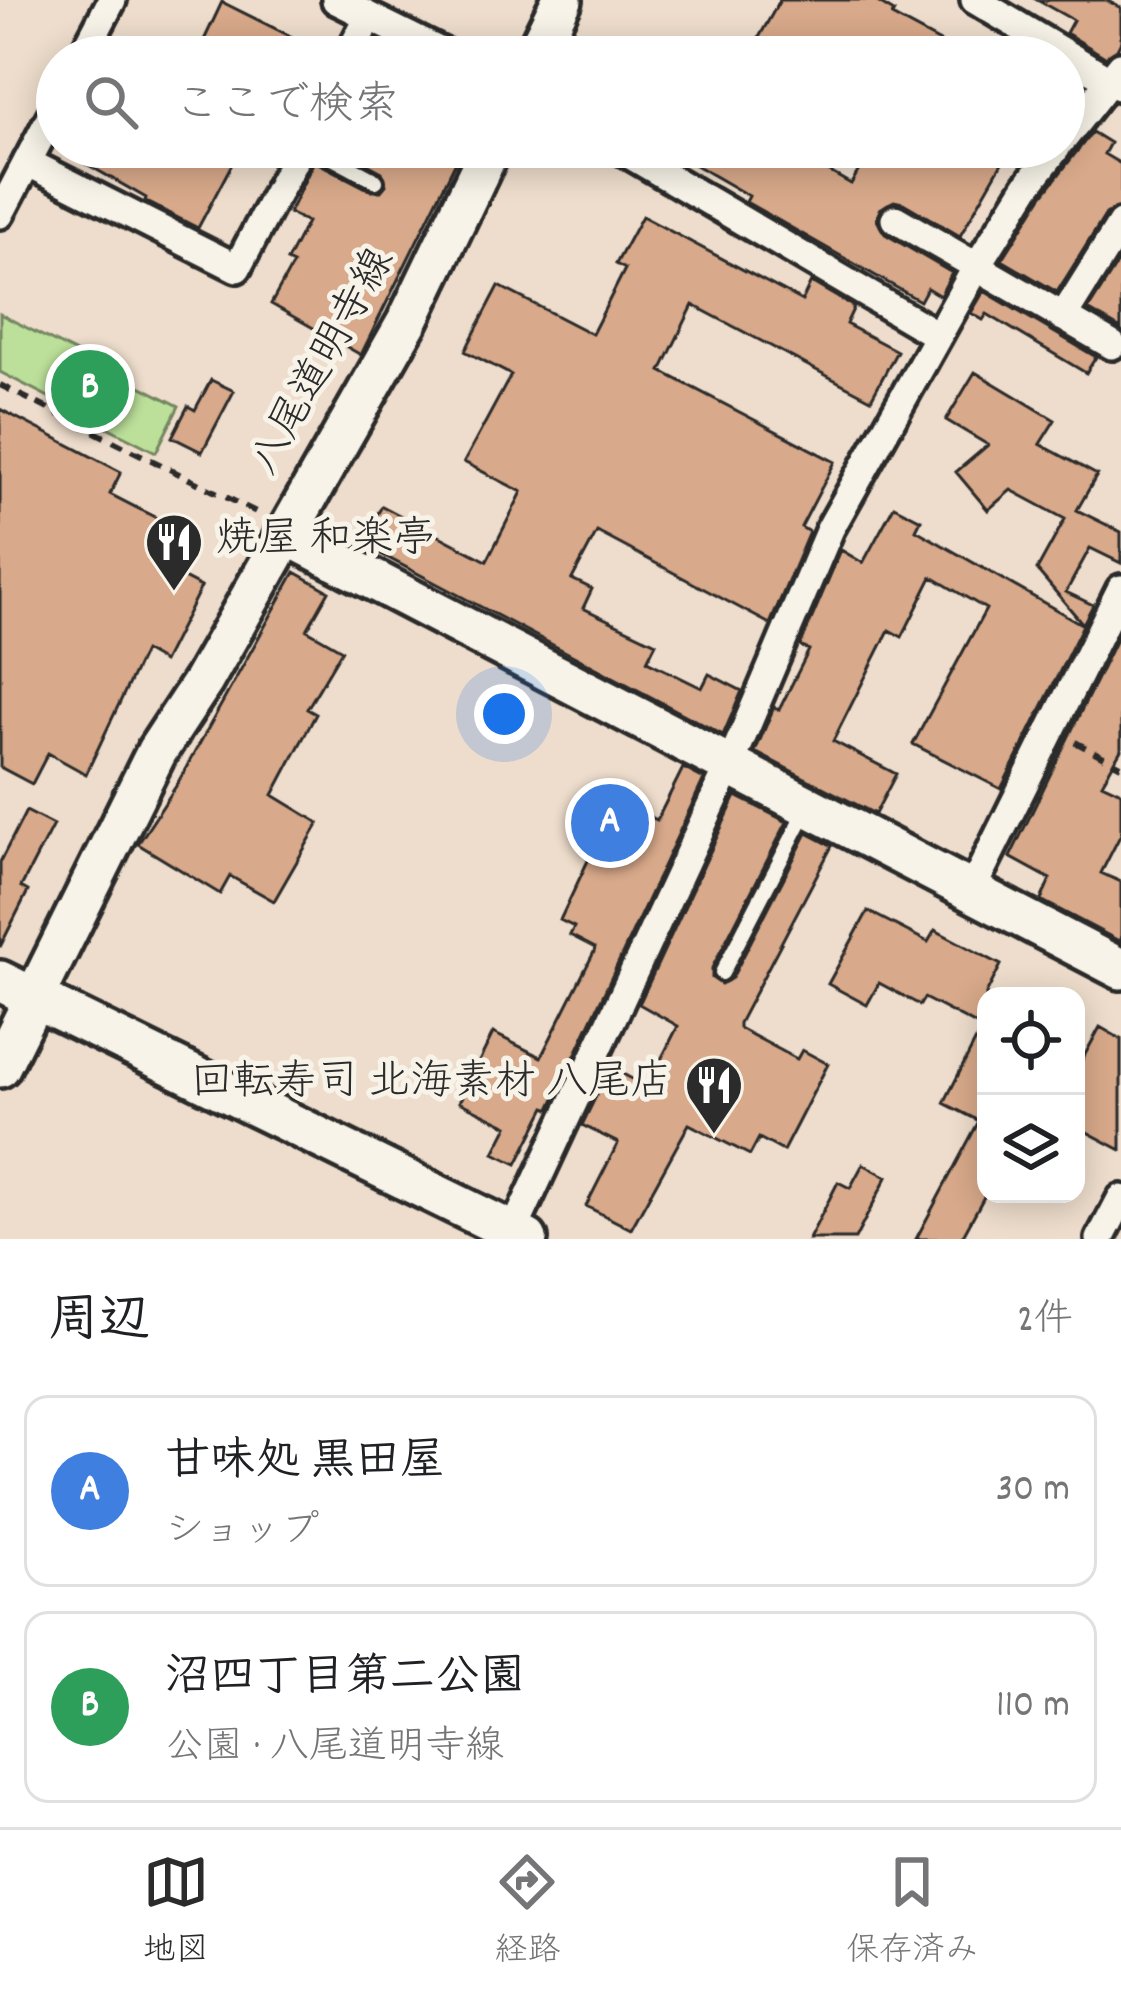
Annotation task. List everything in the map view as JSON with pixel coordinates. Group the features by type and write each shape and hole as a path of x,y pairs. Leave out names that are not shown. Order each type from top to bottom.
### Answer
{"street":[{"path":"93,36 112,0"},
{"path":"336,0 406,36"},
{"path":"545,36 562,0"},
{"path":"975,0 1042,36"},
{"path":"359,36 368,18"},
{"path":"1085,59 1118,77 1085,114"},
{"path":"0,214 36,145"},
{"path":"27,162 36,167"},
{"path":"39,168 237,268 290,168"},
{"name":"八尾道明寺線","path":"0,1067 157,751 203,681 275,525 407,322 481,168"},
{"path":"653,168 937,335"},
{"path":"0,981 520,1236 830,529 976,268 1040,168"},
{"path":"895,219 1112,345"},
{"path":"1063,316 1117,239"},
{"path":"275,525 1121,969"},
{"path":"970,891 1121,590"},
{"path":"1100,1239 1121,1199"}],"lane":[{"path":"352,168 376,181"},
{"path":"722,973 808,806"}],"path":[{"path":"0,385 275,525"},
{"path":"1050,729 1121,766"}],"green space":[{"path":"0,314 179,406 156,452 0,372"}],"building":[{"path":"780,0 874,0 929,36 760,36"},
{"path":"1037,0 1106,0 1121,8 1117,49 1105,57 1085,45 1085,36 1066,33 1073,20"},
{"path":"222,2 290,36 206,36"},
{"path":"1092,132 1110,143 1104,154 1121,164 1121,206 1106,214 1057,292 1002,260 1064,168 1085,168 1085,141"},
{"path":"94,168 230,168 198,228"},
{"path":"311,168 328,168 372,191 386,185 382,172 375,168 453,168 361,355 271,304 293,264 287,261 307,222 289,213"},
{"path":"700,168 823,168 851,184 860,168 999,168 960,236 903,203 894,201 880,209 877,220 885,234 952,273 940,296 927,288 920,301 746,202 749,196"},
{"path":"642,216 802,301 811,282 854,307 846,324 897,351 871,399 693,305 661,371 835,462 801,527 809,532 770,624 597,532 572,579 592,589 583,608 656,643 647,661 702,688 709,674 742,691 723,735 381,554 388,540 369,529 382,506 487,561 522,492 464,462 511,375 465,351 499,286 592,334 625,269 616,264"},
{"path":"1121,258 1121,329 1088,310"},
{"path":"984,291 1096,357 1086,373 987,314 983,320 971,313"},
{"path":"975,372 1055,420 1040,444 1097,475 1077,510 1121,532 1121,563 1090,548 1066,592 1093,605 1083,624 1037,570 1065,519 1011,490 988,510 956,472 988,445 946,420"},
{"path":"211,380 234,391 202,452 172,437 188,406 195,410"},
{"path":"0,409 121,472 110,494 168,524 149,560 201,587 163,662 144,651 86,774 48,753 32,784 0,767"},
{"path":"894,506 921,520 916,530 1083,625 1001,789 913,744 986,609 932,577 902,637 889,630 833,741 896,774 875,814 755,752 774,707 779,710 809,650 800,646 841,550 863,563"},
{"path":"295,572 329,591 307,630 342,650 307,709 316,714 273,795 319,823 274,901 230,876 220,894 138,844 176,786"},
{"path":"1121,629 1121,750 1102,783 1121,792 1121,834 1101,873 1121,882 1121,942 1041,900 1050,879 1010,857"},
{"path":"683,768 704,779 550,1109 546,1107 517,1164 494,1153 508,1126 459,1102 493,1033 541,1057 594,952 595,948 570,935 574,927 560,920 612,798 657,820"},
{"path":"736,796 787,822 712,968 712,978 721,984 732,978 807,833 832,846 739,1023 739,1028 797,1059 802,1050 828,1064 783,1151 759,1138 750,1155 689,1124 631,1229 586,1206 618,1143 582,1125 610,1067 647,1087 678,1026 639,1004"},
{"path":"26,811 53,825 21,887 28,891 0,947 0,862"},
{"path":"868,911 928,942 935,930 1001,965 990,987 977,987 977,1025 924,998 920,1005 879,983 867,1005 828,984"},
{"path":"1100,1027 1121,1039 1121,1150 1085,1131 1085,1054"},
{"path":"977,1038 977,1120 944,1103"},
{"path":"977,1125 981,1203 961,1239 916,1239"},
{"path":"863,1164 887,1177 855,1239 809,1239 838,1182 850,1188"}],"place":[{"name":"沼四丁目第二公園","path":"90,389"},
{"name":"焼屋 和楽亭","path":"174,593"},
{"name":"甘味処 黒田屋","path":"610,823"},
{"name":"回転寿司 北海素材 八尾店","path":"714,1136"}]}
